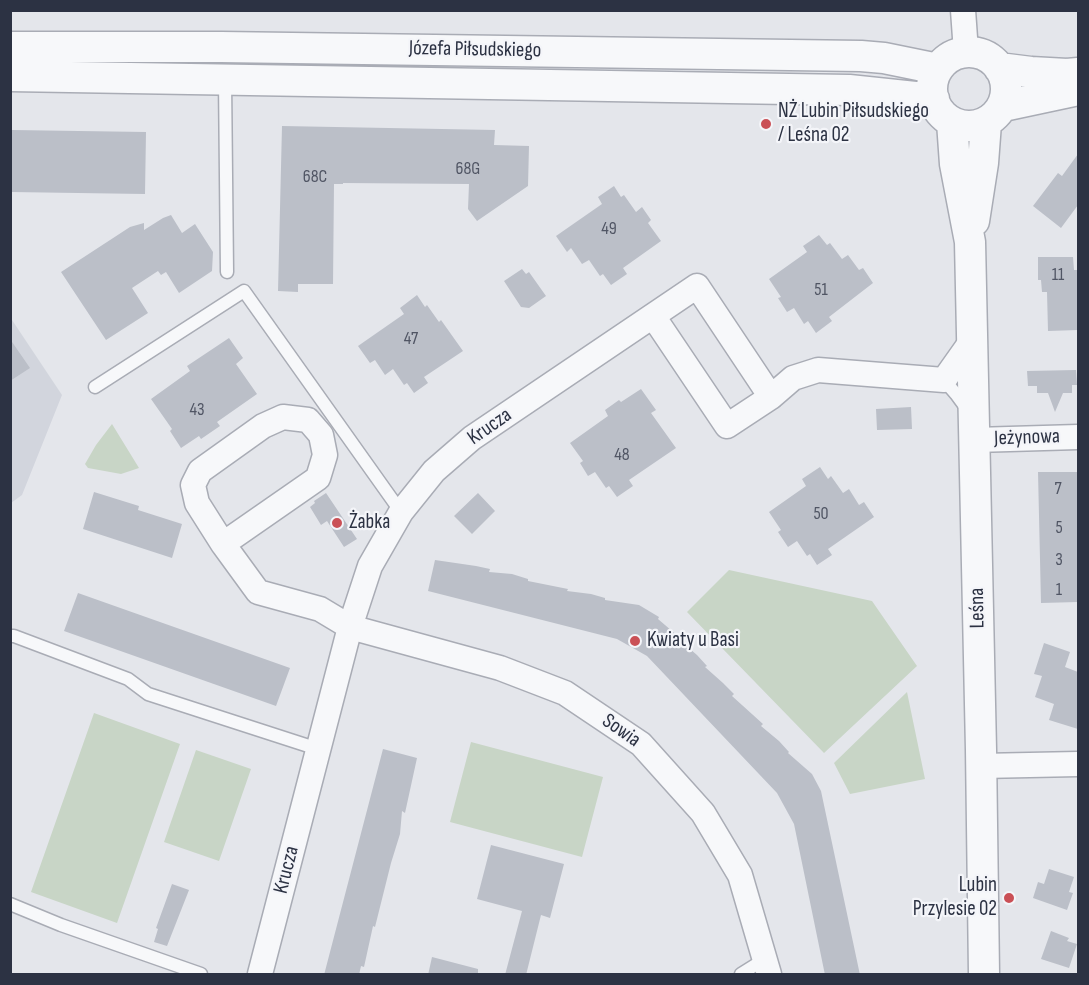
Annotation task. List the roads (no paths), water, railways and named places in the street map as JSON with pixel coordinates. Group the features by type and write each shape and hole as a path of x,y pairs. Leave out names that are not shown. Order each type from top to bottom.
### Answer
{"street":[{"path":"963,10 966,52"},
{"name":"Józefa Piłsudskiego","path":"10,47 221,47 861,56 884,58 938,69"},
{"path":"994,114 1006,96 1006,86 1004,76 990,59 979,53 966,52 955,55 938,69 932,89 943,111 963,126 975,126 994,114 1078,90"},
{"path":"999,68 1037,73 1078,73"},
{"name":"Józefa Piłsudskiego","path":"10,76 849,90 943,111"},
{"name":"Leśna","path":"943,111 956,164 970,242 984,975"},
{"name":"Leśna","path":"970,242 994,114"},
{"name":"Krucza","path":"260,975 350,627 370,566 400,512 434,471 472,438 697,286 771,397"},
{"path":"653,316 728,426 771,397 793,378 818,370 944,380 973,339"},
{"path":"224,544 318,478 325,455 321,435 308,420 283,417 263,426 200,471 193,485 197,503 224,544 258,591 320,609 350,627"},
{"name":"Jeżynowa","path":"974,429 1078,436"},
{"name":"Sowia","path":"350,627 500,668 565,693 641,744 703,813 740,875 767,967"},
{"path":"981,766 1078,764"}],"lane":[{"path":"225,80 227,272"},
{"path":"94,387 244,291 400,512"},
{"path":"944,380 956,393 974,429"},
{"path":"10,636 129,679 148,694 318,749"},
{"path":"10,904 61,925 201,975"},
{"path":"741,975 767,967"}],"place":[{"name":"NŻ Lubin Piłsudskiego / Leśna 02","path":"766,124"},
{"name":"Żabka","path":"337,523"},
{"name":"Kwiaty u Basi","path":"635,641"},
{"name":"Lubin Przylesie 02","path":"1009,898"}]}
